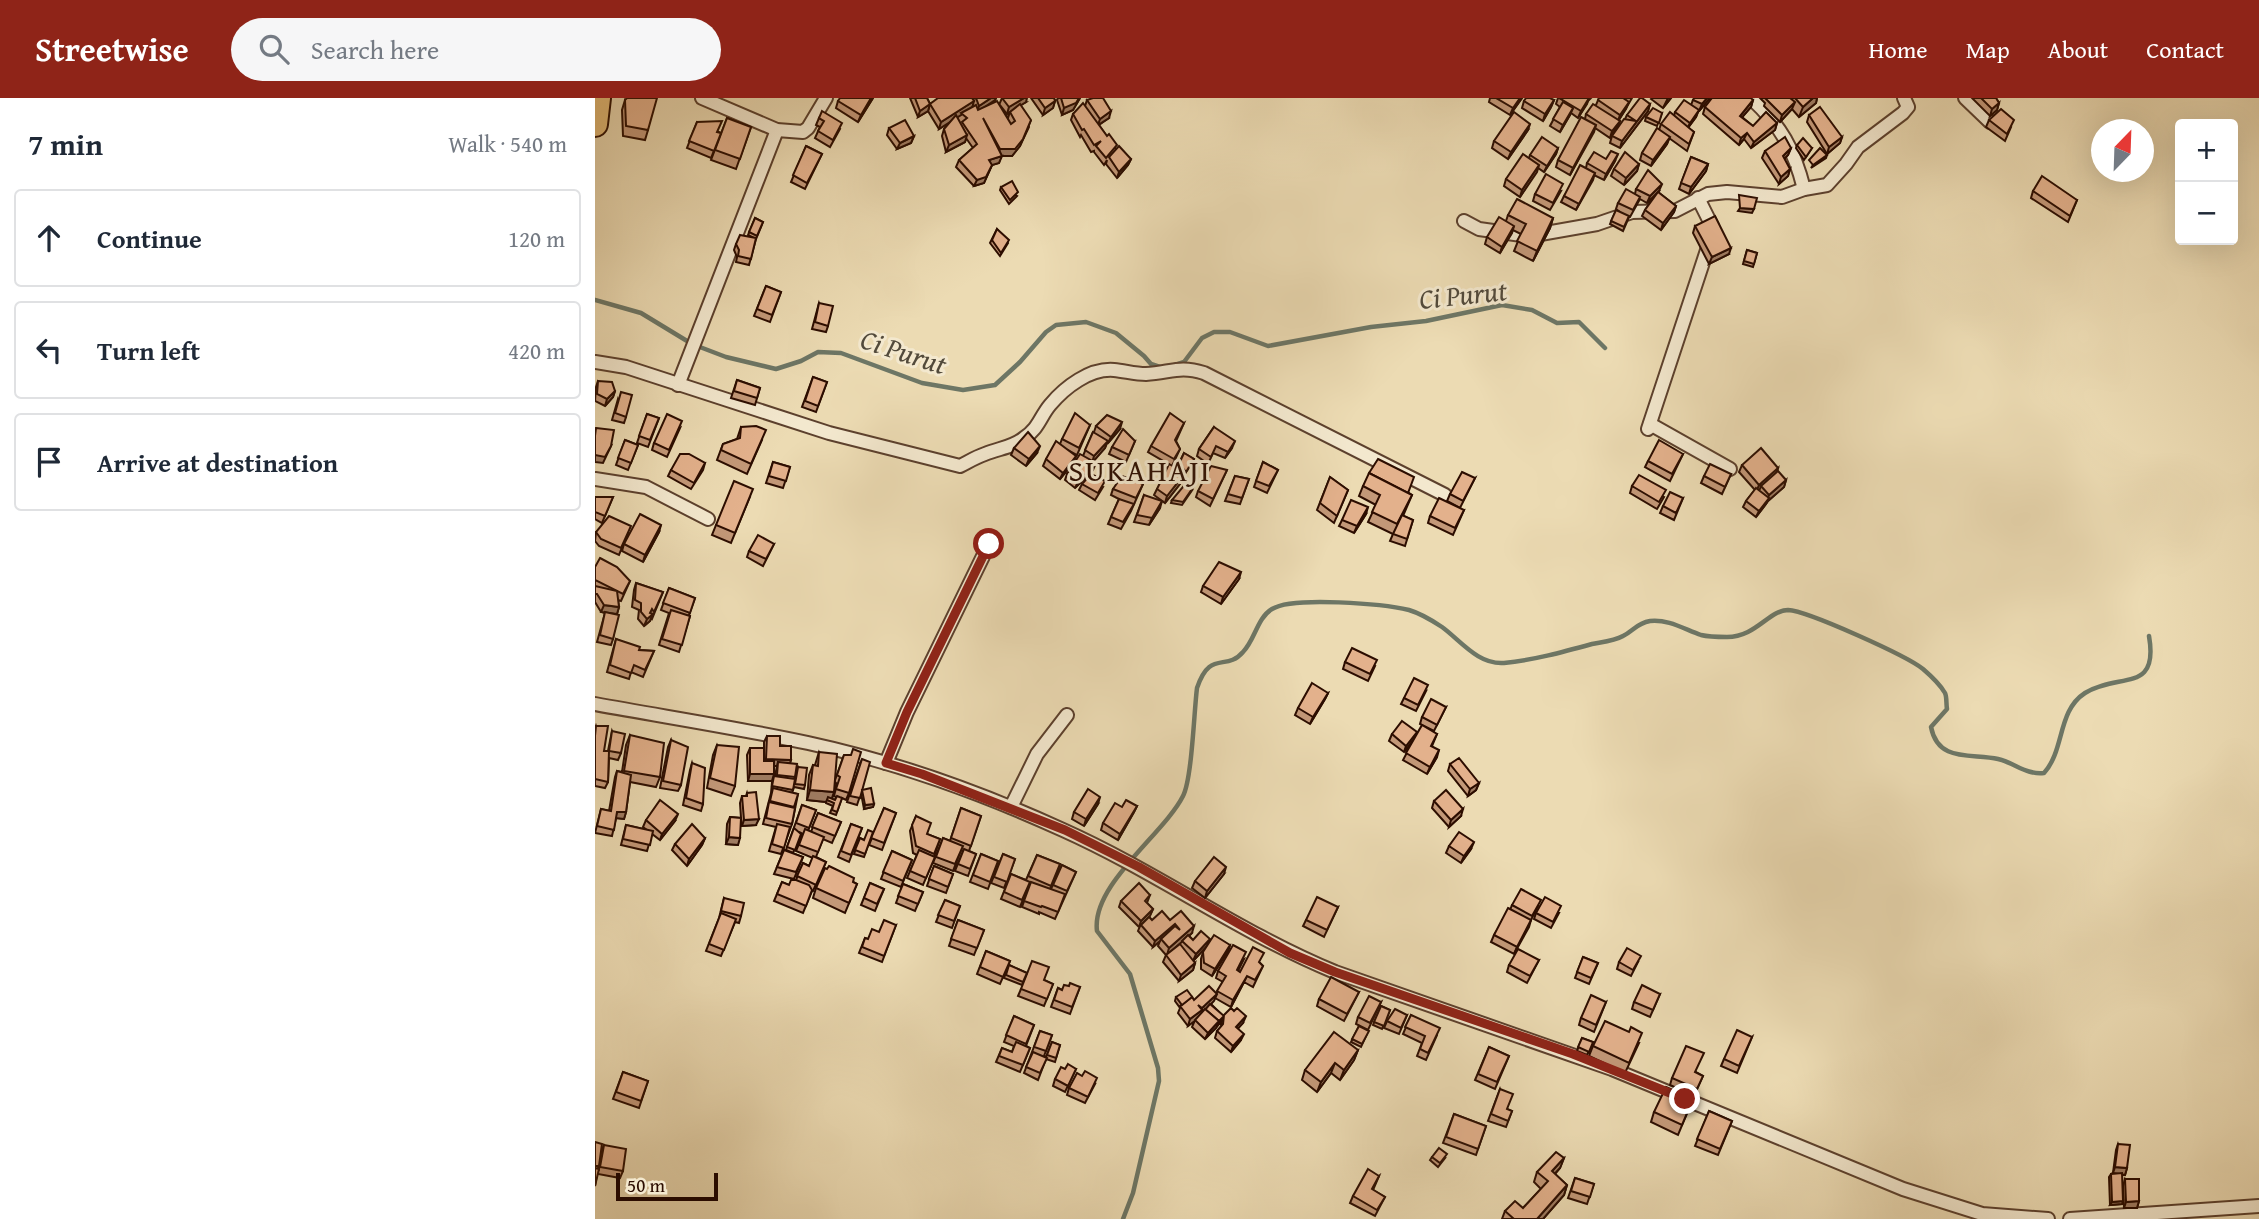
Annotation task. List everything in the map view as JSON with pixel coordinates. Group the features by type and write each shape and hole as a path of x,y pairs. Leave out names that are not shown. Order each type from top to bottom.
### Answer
{"highway":[{"path":"595,124 598,98"}],"street":[{"path":"702,98 777,130 803,132 825,98"},
{"path":"1751,98 1770,116 1788,142 1804,189"},
{"path":"1464,222 1479,229 1529,236 1597,224 1632,212 1675,211 1699,198 1727,192 1782,197 1826,185 1858,147 1903,113 1907,107 1904,98"},
{"path":"1965,98 1990,122"},
{"path":"678,384 777,130"},
{"path":"1699,198 1712,226 1712,235 1649,427 1730,469"},
{"path":"595,362 626,367 829,433 960,466 986,453 1013,446 1026,437 1037,428 1050,405 1063,392 1092,372 1114,369 1133,374 1153,374 1183,368 1205,373 1445,495"},
{"path":"595,479 646,487 708,519"},
{"path":"886,763 907,712 989,544"},
{"path":"595,704 809,743 922,774 1011,807 1125,860 1255,936 1335,972 1602,1065 1943,1203 1982,1214 2048,1219"},
{"path":"1011,807 1037,754 1067,715"},
{"path":"2070,1219 2259,1206"}],"building":[{"path":"627,98 657,98 648,130 626,126"},
{"path":"840,98 871,98 861,115 838,101"},
{"path":"915,98 927,98 930,104 920,111"},
{"path":"938,98 972,98 974,101 941,122 930,104"},
{"path":"976,98 991,98 979,106"},
{"path":"1002,98 1024,98 1009,107"},
{"path":"1038,98 1054,98 1055,101 1045,108"},
{"path":"1061,98 1079,98 1076,103 1064,108"},
{"path":"1103,98 1111,111 1100,119 1087,100"},
{"path":"1496,98 1520,98 1513,108"},
{"path":"1526,98 1554,100 1545,114 1524,101"},
{"path":"1559,98 1589,98 1581,111"},
{"path":"1623,98 1629,102 1620,115 1598,100"},
{"path":"1640,98 1650,104 1622,141 1612,136 1624,119 1636,121 1627,115"},
{"path":"1707,98 1702,104 1693,100"},
{"path":"1712,98 1751,98 1753,100 1740,116 1753,126 1766,112 1777,123 1754,142 1747,133 1741,138 1705,107"},
{"path":"1767,98 1790,98 1795,102 1782,115"},
{"path":"1795,98 1813,98 1803,107"},
{"path":"1981,98 1996,98 1999,103 1992,109"},
{"path":"1684,100 1699,110 1690,123 1675,112"},
{"path":"997,101 1011,124 1015,121 1010,112 1020,104 1031,120 1023,139 1015,149 1000,149 983,118 1002,156 989,160 992,165 986,177 977,180 959,160 977,144 962,122 967,118 961,113 976,105 978,110"},
{"path":"1563,102 1573,108 1563,125 1553,119"},
{"path":"1083,103 1107,136 1109,134 1117,145 1106,158 1096,146 1101,141 1094,145 1073,114"},
{"path":"1593,104 1620,121 1612,131 1586,114"},
{"path":"1820,107 1842,137 1829,147 1809,115"},
{"path":"1653,108 1662,113 1659,123 1646,117"},
{"path":"2001,109 2014,120 2007,134 1989,120"},
{"path":"822,111 842,123 833,140 818,131 824,121 819,118"},
{"path":"1514,112 1530,124 1511,152 1494,141"},
{"path":"1670,112 1694,132 1689,144 1661,124"},
{"path":"956,115 967,135 949,145 944,129"},
{"path":"1581,117 1596,125 1573,168 1558,160"},
{"path":"727,118 751,127 740,159 715,150"},
{"path":"905,120 914,136 900,143 889,128"},
{"path":"722,121 717,132 721,133 714,151 689,141 697,122"},
{"path":"1657,128 1670,137 1653,160 1642,153"},
{"path":"1542,137 1558,148 1547,166 1530,155"},
{"path":"1785,137 1791,148 1783,156 1790,169 1781,177 1765,151"},
{"path":"1803,138 1812,148 1806,157 1797,145"},
{"path":"806,146 822,154 807,183 793,175"},
{"path":"1119,146 1131,159 1119,172 1109,157"},
{"path":"1820,148 1827,155 1813,165 1809,160"},
{"path":"1611,151 1618,154 1606,174 1587,163 1594,152 1606,159"},
{"path":"1625,152 1639,164 1626,178 1614,169"},
{"path":"1523,154 1539,165 1522,190 1506,179"},
{"path":"1691,157 1708,164 1691,187 1681,183"},
{"path":"1580,165 1595,173 1579,204 1564,196"},
{"path":"1648,170 1662,184 1650,196 1636,189"},
{"path":"1546,174 1563,184 1553,203 1535,194"},
{"path":"2042,176 2077,200 2070,216 2033,191"},
{"path":"1012,181 1018,192 1010,200 1001,187"},
{"path":"1626,189 1640,197 1633,210 1618,203"},
{"path":"1658,192 1676,206 1663,223 1645,210"},
{"path":"1739,195 1757,198 1754,209 1740,208"},
{"path":"1517,199 1553,218 1537,251 1517,241 1526,224 1508,215"},
{"path":"1616,210 1629,216 1624,227 1611,221"},
{"path":"1715,216 1731,248 1712,257 1695,226"},
{"path":"1499,217 1514,226 1502,247 1487,237"},
{"path":"755,218 763,222 757,236 749,232"},
{"path":"997,229 1009,240 1001,253 992,240"},
{"path":"740,235 756,238 751,259 738,256 736,244"},
{"path":"1747,250 1757,253 1754,264 1744,261"},
{"path":"766,286 781,292 772,315 757,309"},
{"path":"819,303 833,306 828,326 815,322"},
{"path":"813,377 827,382 818,406 805,401"},
{"path":"737,380 760,388 757,398 734,391"},
{"path":"598,381 612,382 615,391 607,399 597,394"},
{"path":"621,392 632,395 626,417 615,413"},
{"path":"1075,413 1090,425 1079,448 1062,439"},
{"path":"1170,413 1184,423 1175,440 1180,449 1174,459 1151,446"},
{"path":"647,414 659,418 650,440 639,436"},
{"path":"667,414 682,421 669,450 654,443"},
{"path":"1107,415 1122,422 1111,437 1096,426"},
{"path":"756,426 766,430 751,464 721,450 723,444 740,438 741,427"},
{"path":"1214,427 1235,441 1228,452 1216,446 1211,457 1199,449"},
{"path":"596,428 614,430 611,446 605,457 595,455"},
{"path":"1123,429 1135,441 1129,455 1112,447"},
{"path":"1028,432 1040,446 1029,459 1014,448"},
{"path":"1093,432 1108,441 1094,456 1085,450"},
{"path":"625,440 638,445 631,463 618,458"},
{"path":"1659,440 1683,454 1672,474 1648,461"},
{"path":"1056,441 1076,456 1063,473 1046,459"},
{"path":"1761,448 1778,468 1759,485 1742,465"},
{"path":"1184,453 1194,459 1186,472 1179,464"},
{"path":"680,454 689,454 705,463 694,483 671,470"},
{"path":"1080,454 1096,463 1078,482 1067,474"},
{"path":"1378,459 1414,477 1408,493 1369,473"},
{"path":"773,462 790,467 786,481 769,476"},
{"path":"1263,462 1278,470 1269,486 1256,481"},
{"path":"1169,464 1185,473 1167,496 1157,489"},
{"path":"1710,464 1731,474 1725,487 1704,476"},
{"path":"1211,466 1227,470 1213,499 1198,491"},
{"path":"1778,471 1786,480 1769,495 1761,486"},
{"path":"1462,472 1475,478 1463,501 1450,494"},
{"path":"1369,473 1412,495 1397,524 1372,512 1380,495 1363,486"},
{"path":"1091,474 1105,481 1098,493 1082,484"},
{"path":"1639,475 1666,490 1659,502 1632,486"},
{"path":"1122,476 1143,484 1136,498 1113,489"},
{"path":"1235,476 1249,479 1242,498 1228,494"},
{"path":"1330,477 1348,490 1337,516 1320,503"},
{"path":"734,481 753,489 735,533 716,525"},
{"path":"1187,482 1194,486 1183,502 1172,500"},
{"path":"1756,488 1769,498 1759,511 1746,501"},
{"path":"1670,492 1683,498 1676,513 1663,506"},
{"path":"1144,495 1162,501 1152,518 1137,515"},
{"path":"595,497 613,497 605,516 595,512"},
{"path":"1439,498 1464,510 1455,528 1430,516"},
{"path":"1119,499 1134,504 1123,522 1111,517"},
{"path":"1351,500 1368,507 1357,526 1342,520"},
{"path":"640,514 661,525 645,555 624,544"},
{"path":"1402,515 1413,520 1407,539 1393,534"},
{"path":"609,516 631,526 621,548 601,539 596,532"},
{"path":"758,535 774,544 766,559 749,551"},
{"path":"600,558 617,567 630,581 623,594 595,580 595,567"},
{"path":"1219,562 1241,572 1223,597 1203,586"},
{"path":"636,583 663,592 654,612 652,609 650,613 653,614 647,619 641,612 641,603 635,600"},
{"path":"595,586 617,591 619,607 604,605 595,594"},
{"path":"669,588 695,598 690,613 663,603"},
{"path":"671,610 690,616 682,645 662,639"},
{"path":"605,612 619,615 613,639 600,635"},
{"path":"616,639 640,647 639,650 654,651 645,670 634,665 631,673 610,665"},
{"path":"1352,648 1377,660 1370,674 1345,662"},
{"path":"1414,678 1428,685 1418,705 1404,698"},
{"path":"1312,683 1328,693 1313,717 1298,708"},
{"path":"1431,699 1446,707 1437,725 1422,717"},
{"path":"1402,721 1417,732 1406,746 1392,734"},
{"path":"1422,725 1437,734 1431,746 1439,750 1430,767 1406,753"},
{"path":"596,726 608,726 604,751 609,751 608,782 595,779"},
{"path":"612,731 625,734 621,753 609,751"},
{"path":"630,735 664,743 660,777 624,771"},
{"path":"767,736 780,736 780,746 791,746 791,760 766,759"},
{"path":"671,740 688,747 681,785 663,781"},
{"path":"717,745 739,747 735,786 710,778"},
{"path":"750,748 764,748 764,761 774,761 774,774 750,774"},
{"path":"853,749 861,752 849,793 836,789 840,777 837,775 844,755 851,755"},
{"path":"819,752 837,754 834,792 810,790 813,765 818,766"},
{"path":"1459,758 1479,783 1470,789 1450,764"},
{"path":"862,759 870,762 860,798 850,796"},
{"path":"778,762 797,764 795,777 777,775"},
{"path":"692,763 705,768 703,804 686,798"},
{"path":"798,767 807,768 805,785 795,784"},
{"path":"617,771 631,775 626,812 617,812 614,830 597,826 601,809 611,811"},
{"path":"774,776 795,779 793,790 772,786"},
{"path":"773,788 798,794 794,807 770,801"},
{"path":"871,788 874,804 865,805 862,790"},
{"path":"1088,789 1100,797 1086,819 1074,812"},
{"path":"1446,790 1463,809 1451,820 1434,801"},
{"path":"756,792 759,819 744,820 742,796"},
{"path":"837,796 842,798 837,812 832,810 834,803 827,800 828,797 835,800"},
{"path":"660,800 678,814 662,834 646,820"},
{"path":"1126,800 1137,806 1120,834 1103,823 1115,803 1122,807"},
{"path":"769,802 795,808 792,824 766,818"},
{"path":"802,805 816,810 809,828 796,823"},
{"path":"884,808 896,813 884,843 871,838"},
{"path":"961,808 981,816 971,846 951,838"},
{"path":"818,813 841,822 835,836 812,827"},
{"path":"916,816 931,823 927,834 940,839 934,854 916,846 912,825"},
{"path":"730,817 741,818 740,838 729,837"},
{"path":"692,824 705,838 689,859 675,844"},
{"path":"777,824 790,827 784,848 772,844"},
{"path":"851,824 862,828 851,855 841,851"},
{"path":"626,825 653,831 650,845 623,839"},
{"path":"794,828 801,834 795,850 787,847"},
{"path":"805,829 824,837 818,852 799,845"},
{"path":"868,830 873,832 865,854 855,850 860,838 864,840"},
{"path":"1459,832 1474,842 1464,856 1449,846"},
{"path":"943,838 963,846 955,864 936,857"},
{"path":"964,849 976,854 970,869 958,864"},
{"path":"784,850 803,857 796,872 777,867"},
{"path":"919,850 935,857 926,878 910,871"},
{"path":"892,851 912,860 903,881 883,872"},
{"path":"981,854 998,861 990,882 973,875"},
{"path":"1003,854 1015,859 1007,882 994,877"},
{"path":"1037,855 1060,864 1051,886 1028,876"},
{"path":"813,856 826,862 816,885 797,876 803,863 809,866"},
{"path":"1214,857 1226,867 1207,891 1195,881"},
{"path":"1062,865 1076,872 1067,891 1053,885"},
{"path":"829,866 854,878 853,882 857,884 849,903 816,888 825,868"},
{"path":"934,866 953,874 948,887 929,879"},
{"path":"1011,874 1030,882 1022,900 1004,892"},
{"path":"791,880 809,885 812,890 806,906 777,894 782,882 789,885"},
{"path":"1031,882 1065,894 1058,912 1024,901"},
{"path":"870,883 884,889 877,904 864,898"},
{"path":"1139,883 1150,895 1145,901 1153,909 1141,921 1121,901"},
{"path":"903,884 923,892 918,904 898,896"},
{"path":"1521,889 1541,900 1532,916 1512,905"},
{"path":"1317,897 1338,907 1327,930 1306,920"},
{"path":"1545,897 1561,906 1553,922 1536,913"},
{"path":"724,898 744,903 741,916 721,911"},
{"path":"945,900 960,906 954,921 938,915"},
{"path":"1508,908 1531,920 1517,947 1494,935"},
{"path":"1162,911 1170,920 1181,911 1194,926 1169,948 1161,939 1175,926 1180,930 1175,924 1155,941 1141,925 1149,917 1152,920"},
{"path":"721,913 736,919 724,950 709,944"},
{"path":"884,920 896,925 884,956 862,947 872,929 879,932"},
{"path":"958,920 984,930 977,948 951,939"},
{"path":"1201,931 1210,939 1196,954 1182,941 1188,935 1193,940"},
{"path":"1214,935 1230,945 1215,969 1204,963 1203,952"},
{"path":"1180,944 1195,963 1181,975 1166,955"},
{"path":"1233,945 1246,952 1237,970 1240,972 1253,947 1264,953 1259,962 1263,966 1255,980 1247,976 1233,1000 1217,991 1226,976 1218,971"},
{"path":"1627,948 1641,956 1633,970 1619,962"},
{"path":"1518,949 1539,960 1530,976 1509,965"},
{"path":"986,951 1010,961 1003,977 980,967"},
{"path":"1583,957 1598,963 1591,978 1577,972"},
{"path":"1032,961 1049,967 1044,980 1053,984 1047,999 1021,989"},
{"path":"1009,965 1027,973 1023,982 1006,975"},
{"path":"1331,977 1359,992 1347,1014 1319,999"},
{"path":"1070,983 1080,987 1072,1007 1054,1000 1058,988 1062,990 1064,985 1069,986"},
{"path":"1642,985 1660,994 1653,1010 1634,1002"},
{"path":"1209,986 1217,994 1202,1008 1198,1005 1202,1010 1190,1019 1180,1006 1192,997 1194,1000"},
{"path":"1187,990 1193,998 1182,1005 1176,997"},
{"path":"1591,995 1606,1002 1596,1025 1581,1018"},
{"path":"1369,996 1381,1002 1370,1023 1358,1017"},
{"path":"1210,1004 1224,1016 1219,1021 1205,1009"},
{"path":"1381,1006 1390,1010 1384,1026 1374,1022"},
{"path":"1231,1008 1234,1011 1237,1008 1246,1016 1236,1027 1244,1034 1233,1046 1217,1031 1223,1024 1224,1015"},
{"path":"1205,1009 1219,1021 1208,1033 1195,1020"},
{"path":"1395,1009 1407,1015 1401,1028 1387,1021"},
{"path":"1411,1015 1440,1028 1428,1053 1420,1049 1425,1036 1405,1027"},
{"path":"1014,1016 1034,1025 1026,1044 1006,1035"},
{"path":"1605,1021 1629,1032 1631,1027 1642,1033 1629,1063 1593,1046"},
{"path":"1359,1026 1369,1031 1362,1044 1352,1039"},
{"path":"1737,1030 1752,1037 1739,1066 1724,1059"},
{"path":"1040,1031 1052,1035 1046,1051 1034,1047"},
{"path":"1334,1032 1358,1050 1344,1070 1335,1063 1321,1082 1305,1070"},
{"path":"1582,1038 1593,1042 1589,1052 1578,1047"},
{"path":"1016,1042 1030,1048 1023,1065 999,1056 1002,1048 1012,1052"},
{"path":"1052,1042 1060,1045 1056,1058 1047,1055"},
{"path":"1686,1046 1704,1053 1695,1072 1703,1076 1697,1089 1672,1078"},
{"path":"1489,1047 1509,1056 1497,1082 1478,1074"},
{"path":"1033,1052 1047,1058 1040,1073 1026,1067"},
{"path":"1068,1064 1076,1069 1068,1086 1055,1079 1061,1067 1065,1069"},
{"path":"1085,1071 1097,1078 1088,1097 1069,1088 1077,1073 1082,1076"},
{"path":"623,1072 648,1081 641,1101 616,1092"},
{"path":"1666,1087 1693,1099 1682,1125 1654,1112"},
{"path":"1500,1089 1513,1094 1507,1109 1512,1111 1508,1121 1491,1114"},
{"path":"1709,1111 1732,1121 1720,1149 1697,1139"},
{"path":"1454,1114 1486,1126 1478,1149 1446,1137"},
{"path":"595,1142 602,1144 599,1166 595,1166"},
{"path":"2118,1144 2130,1145 2127,1168 2115,1167"},
{"path":"604,1145 626,1149 623,1171 600,1167"},
{"path":"1439,1148 1447,1154 1440,1163 1432,1157"},
{"path":"1556,1152 1564,1158 1552,1171 1567,1185 1537,1219 1514,1219 1505,1211 1515,1201 1523,1208 1548,1181 1537,1172"},
{"path":"595,1168 599,1169 595,1186"},
{"path":"1368,1169 1379,1176 1372,1189 1385,1197 1377,1210 1353,1196"},
{"path":"2122,1173 2123,1201 2112,1202 2111,1174"},
{"path":"1575,1178 1594,1184 1590,1197 1571,1191"},
{"path":"2125,1179 2139,1179 2139,1201 2126,1202"}],"waterway":[{"name":"Ci Purut","path":"595,300 641,313 692,344 726,357 776,369 818,352 841,353 922,383 963,390 995,385 1056,325 1086,322 1116,333 1151,364 1160,367"},
{"name":"Ci Purut","path":"1175,365 1184,362 1202,338 1214,332 1230,332 1268,346 1371,327 1426,321 1502,305 1532,310 1557,323 1579,322 1605,348"},
{"path":"1123,1219 1133,1193 1159,1081 1158,1068 1130,974 1097,931 1098,914 1105,896 1117,878 1174,811 1183,796 1191,760 1197,688 1202,676 1213,665 1237,658 1272,609 1283,605 1318,602 1380,605 1409,610 1426,617 1470,651 1495,663 1537,658 1612,640 1650,621 1670,623 1704,636 1727,637 1746,633 1781,611 1799,612 1879,645 1929,674 1946,696 1947,709 1931,727 1935,738 1948,751 1998,759 2038,773 2044,773 2051,764 2065,720 2076,701 2098,687 2142,674 2148,666 2151,654 2149,636"}],"district":[{"name":"SUKAHAJI","path":"1140,470"}],"route":[{"path":"989,544 907,712 886,763 1011,807 1065,830 1139,867 1255,936 1335,972 1573,1054 1685,1099"}]}
